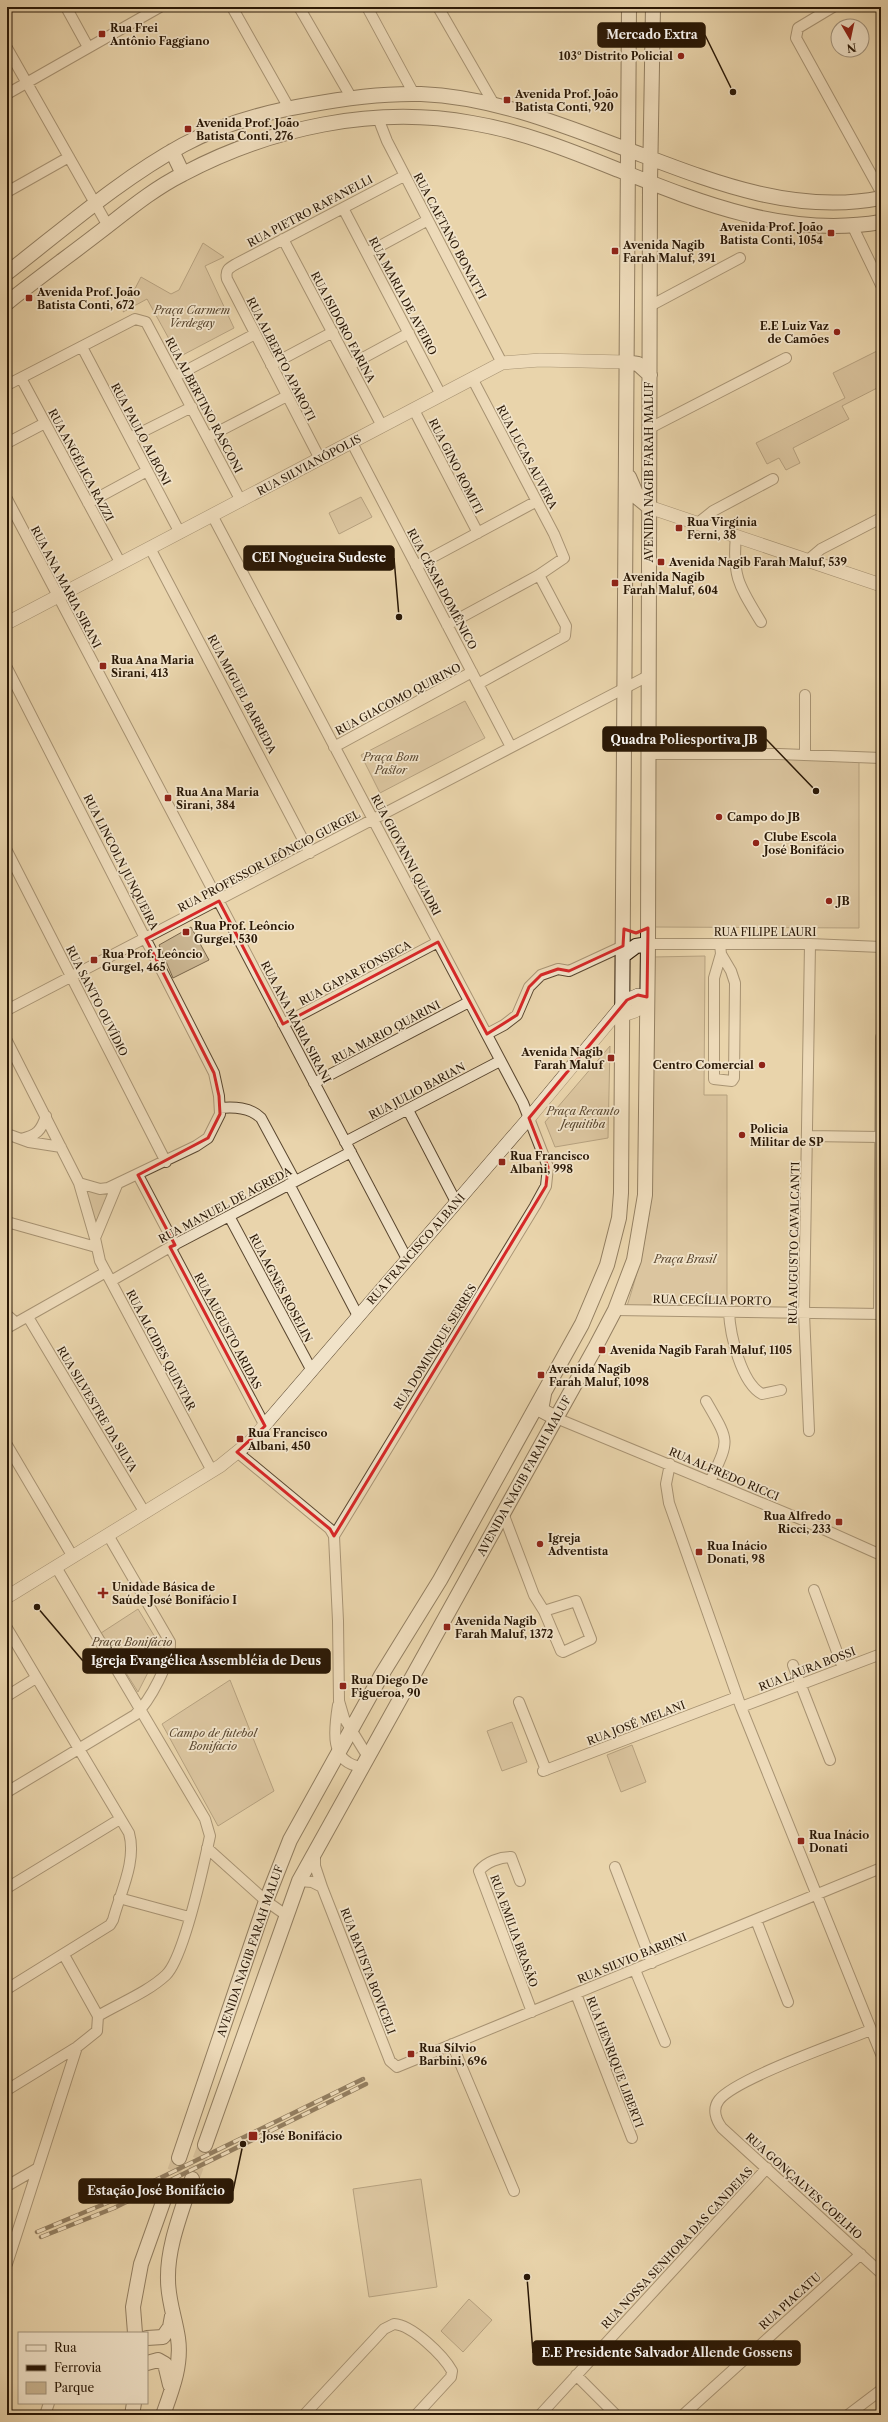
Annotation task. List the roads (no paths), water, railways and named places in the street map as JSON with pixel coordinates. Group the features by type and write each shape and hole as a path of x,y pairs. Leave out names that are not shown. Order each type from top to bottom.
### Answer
{"main road":[{"name":"AVENIDA NAGIB FARAH MALUF","path":"180,2158 266,1901 290,1840 352,1731 382,1674 440,1580 593,1301 606,1270 617,1226 621,1193 620,1013 624,950 625,362 629,150 629,7"},
{"name":"AVENIDA NAGIB FARAH MALUF","path":"205,2145 299,1881 615,1310 634,1260 645,1195 648,944 650,183 653,7"},
{"path":"7,273 122,183 172,151 205,135 288,108 356,97 414,94 453,97 495,106 547,119 743,191 762,196 812,202 839,202 881,198"},
{"path":"356,97 373,104 378,118"},
{"path":"7,303 148,195 183,174 249,144 290,131 328,124 378,118 431,119 470,122 515,133 570,151 650,183 740,214 762,220 821,226 866,225 881,222"},
{"path":"172,151 183,174"},
{"path":"740,214 746,210 749,203 743,191"},
{"path":"762,196 757,208 758,217 762,220"},
{"path":"625,362 638,364 650,376"},
{"path":"626,471 638,498 649,507"},
{"path":"624,929 636,933 648,928"},
{"path":"624,950 648,944"},
{"path":"543,1392 541,1410 556,1418"},
{"path":"163,2415 170,2395 179,2354 172,2316 168,2280 170,2258 178,2223 192,2179"},
{"path":"137,2329 133,2307 141,2264 167,2192"},
{"path":"148,2338 164,2337 170,2327 172,2316"},
{"path":"148,2363 158,2360 165,2364 170,2378 170,2395"},
{"path":"132,2415 134,2404"}],"street":[{"path":"66,7 88,47"},
{"path":"232,7 288,108"},
{"path":"299,7 356,97"},
{"path":"367,7 414,94"},
{"path":"438,7 495,106"},
{"path":"833,7 798,28 796,34 800,45 881,192"},
{"path":"7,94 154,8"},
{"path":"7,48 108,226"},
{"name":"RUA CAETANO BONATTI","path":"378,118 404,176 502,363"},
{"path":"7,192 69,157"},
{"name":"RUA PIETRO RAFANELLI","path":"227,269 404,176"},
{"name":"RUA MARIA DE AVEIRO","path":"343,208 441,395"},
{"path":"367,253 428,220"},
{"path":"852,225 881,285"},
{"path":"866,225 881,230"},
{"name":"RUA ISIDORO FARINA","path":"283,239 382,426"},
{"path":"650,306 740,258"},
{"name":"RUA ALBERTO APAROTI","path":"227,269 227,279 320,459"},
{"name":"RUA ALBERTINO RASCONI","path":"82,346 135,319 146,322 192,406 241,501"},
{"path":"271,365 333,332"},
{"path":"350,365 409,333"},
{"path":"176,376 255,334"},
{"path":"7,385 82,346"},
{"name":"RUA PAULO ALBONI","path":"82,346 180,532"},
{"path":"650,428 786,358"},
{"name":"RUA SILVIANÓPOLIS","path":"7,623 502,363 540,360 625,362"},
{"name":"RUA ANGÉLICA RAZZI","path":"21,378 120,564"},
{"name":"RUA LUCAS AUVERA","path":"472,378 561,548 564,558 561,562 539,575"},
{"path":"208,437 287,396"},
{"path":"130,438 192,406"},
{"name":"RUA GINO ROMITI","path":"414,410 478,533"},
{"path":"7,443 45,423"},
{"name":"RUA CÉSAR DOMÊNICO","path":"352,443 511,747"},
{"path":"88,503 147,471"},
{"path":"698,523 713,511 773,479"},
{"name":"RUA ANA MARIA SIRANI","path":"7,499 408,1259"},
{"path":"416,566 537,501"},
{"path":"649,507 881,585"},
{"name":"RUA GIOVANNI QUADRI","path":"212,516 487,1034 529,1118 548,1167"},
{"path":"808,560 821,549 881,518"},
{"path":"736,536 735,574 739,584 761,622"},
{"name":"RUA MIGUEL BARREDA","path":"150,548 310,853"},
{"path":"447,625 539,575 566,626 567,633 561,640 478,684"},
{"name":"RUA LINCOLN JUNQUEIRA","path":"7,668 214,1073 220,1108 215,1127 208,1138 166,1162 117,1185 100,1189 80,1186"},
{"name":"RUA GIACOMO QUIRINO","path":"334,747 472,672"},
{"name":"RUA PROFESSOR LEÔNCIO GURGEL","path":"7,1010 219,901 648,676"},
{"path":"805,695 805,755"},
{"path":"648,754 805,755 881,758"},
{"name":"RUA SANTO OUVÍDIO","path":"7,852 166,1162"},
{"name":"RUA GAPAR FONSECA","path":"283,1024 438,942"},
{"name":"RUA FILIPE LAURI","path":"648,944 721,949 810,944 881,947"},
{"name":"RUA AUGUSTO CAVALCANTI","path":"810,944 804,1313 810,1431"},
{"path":"721,949 732,972 735,983 734,1078 732,1081 714,1079 714,978 721,949"},
{"path":"487,1034 504,1025 517,1015 529,987 541,975 558,969 569,971 624,950"},
{"name":"RUA FRANCISCO ALBANI","path":"7,1596 212,1471 237,1452 265,1426 620,1013 632,997 647,1000"},
{"name":"RUA MARIO QUARINI","path":"314,1083 469,1002"},
{"path":"880,1314 881,1036"},
{"path":"7,1041 80,1186"},
{"name":"RUA JULIO BARIAN","path":"345,1142 500,1061"},
{"path":"220,1108 248,1110 261,1118 358,1316"},
{"path":"408,1110 456,1202"},
{"path":"22,1139 36,1135 42,1130 46,1116"},
{"path":"7,1134 22,1139 61,1147"},
{"path":"808,1136 880,1137"},
{"name":"RUA MANUEL DE AGREDA","path":"111,1281 172,1246 351,1152"},
{"name":"RUA DOMINIQUE SERRES","path":"334,1536 535,1206 546,1186 548,1167"},
{"name":"RUA AUGUSTO ARIDAS","path":"138,1175 172,1246 265,1426"},
{"path":"7,1222 96,1242 117,1185"},
{"name":"RUA ALCIDES QUINTAR","path":"80,1186 106,1272 212,1471"},
{"name":"RUA AGNES ROSELIN","path":"229,1216 312,1371"},
{"path":"7,1315 11,1325 28,1317 106,1272"},
{"name":"RUA CECÍLIA PORTO","path":"615,1310 880,1314"},
{"path":"729,1312 729,1328 735,1352 753,1386 762,1394 781,1390"},
{"name":"RUA SILVESTRE DA SILVA","path":"28,1317 145,1513"},
{"path":"706,1401 724,1433 726,1442 726,1448 710,1482"},
{"name":"RUA ALFREDO RICCI","path":"556,1418 670,1464 881,1555"},
{"path":"7,1445 74,1556"},
{"path":"237,1452 330,1529 334,1536 338,1620 338,1701 335,1725 336,1742 339,1753 347,1764 365,1762 352,1731 341,1713 338,1701"},
{"path":"670,1464 666,1484 669,1503 737,1697 881,2054"},
{"path":"503,1513 534,1595 544,1611 562,1652 590,1639 576,1601 544,1611"},
{"path":"7,1792 140,1710 167,1661 170,1642 108,1535"},
{"path":"56,1567 205,1819 210,1836 189,1917 173,1967 166,1975 98,2016"},
{"path":"814,1590 843,1668"},
{"path":"7,1628 120,1819 132,1843 132,1854 110,1925 64,1955 8,1987"},
{"name":"RUA LAURA BOSSI","path":"741,1707 881,1654"},
{"path":"794,1665 800,1685 830,1760"},
{"path":"7,1696 36,1678"},
{"name":"RUA JOSÉ MELANI","path":"519,1702 545,1771 585,1753 737,1697"},
{"path":"7,1888 120,1819"},
{"path":"207,1848 266,1901 286,1915"},
{"name":"RUA BATISTA BOVICELI","path":"315,1851 315,1866 322,1887 393,2064"},
{"name":"RUA EMILIA BRASÃO","path":"520,1881 511,1857 504,1857 483,1865 479,1871 532,2012"},
{"path":"615,1867 652,1963"},
{"name":"RUA SILVIO BARBINI","path":"393,2064 399,2066 881,1868"},
{"path":"299,1881 312,1882 322,1887"},
{"path":"119,1898 189,1917"},
{"path":"756,1920 788,2002"},
{"path":"7,2090 77,2047 97,2030 98,2016 64,1955"},
{"path":"635,1970 665,2042"},
{"name":"RUA HENRIQUE LIBERTI","path":"576,1994 632,2138"},
{"name":"RUA GONÇALVES COELHO","path":"871,2030 788,2063 738,2086 718,2101 715,2114 717,2121 722,2128 881,2273"},
{"path":"452,2044 514,2191"},
{"path":"7,2264 77,2047"},
{"path":"7,2186 38,2168"},
{"name":"RUA NOSSA SENHORA DAS CANDEIAS","path":"540,2415 767,2168"},
{"name":"RUA PIACATU","path":"683,2415 861,2254"},
{"path":"304,2415 384,2329 394,2324 410,2328 449,2365 452,2375 416,2415"},
{"path":"576,2375 616,2415"},
{"path":"848,2415 881,2390"},
{"path":"45,2415 49,2404"}],"tunnel":[{"path":"192,2179 205,2145"},
{"path":"167,2191 179,2158"}],"railway":[{"path":"37,2232 121,2197 363,2079"},
{"path":"41,2237 114,2208 366,2084"}],"place":[{"name":"Rua Frei Antônio Faggiano","path":"102,34"},
{"name":"103º Distrito Policial","path":"681,56"},
{"name":"Mercado Extra","path":"733,92"},
{"name":"Avenida Prof. João Batista Conti, 920","path":"507,100"},
{"name":"Avenida Prof. João Batista Conti, 276","path":"188,129"},
{"name":"Avenida Prof. João Batista Conti, 1054","path":"831,233"},
{"name":"Avenida Nagib Farah Maluf, 391","path":"615,251"},
{"name":"Avenida Prof. João Batista Conti, 672","path":"29,298"},
{"name":"E.E Luiz Vaz de Camões","path":"837,332"},
{"name":"Rua Virgínia Ferni, 38","path":"679,528"},
{"name":"Avenida Nagib Farah Maluf, 539","path":"661,562"},
{"name":"Avenida Nagib Farah Maluf, 604","path":"615,583"},
{"name":"CEI Nogueira Sudeste","path":"399,617"},
{"name":"Rua Ana Maria Sirani, 413","path":"103,666"},
{"name":"Quadra Poliesportiva JB","path":"816,791"},
{"name":"Rua Ana Maria Sirani, 384","path":"168,798"},
{"name":"Campo do JB","path":"719,817"},
{"name":"Clube Escola José Bonifácio","path":"756,843"},
{"name":"JB","path":"829,901"},
{"name":"Rua Prof. Leôncio Gurgel, 530","path":"186,932"},
{"name":"Rua Prof. Leôncio Gurgel, 465","path":"94,960"},
{"name":"Avenida Nagib Farah Maluf","path":"611,1058"},
{"name":"Centro Comercial","path":"762,1065"},
{"name":"Policia Militar de SP","path":"742,1135"},
{"name":"Rua Francisco Albani, 998","path":"502,1162"},
{"name":"Avenida Nagib Farah Maluf, 1105","path":"602,1350"},
{"name":"Avenida Nagib Farah Maluf, 1098","path":"541,1375"},
{"name":"Rua Francisco Albani, 450","path":"240,1439"},
{"name":"Rua Alfredo Ricci, 233","path":"839,1522"},
{"name":"Igreja Adventista","path":"540,1544"},
{"name":"Rua Inácio Donati, 98","path":"699,1552"},
{"name":"Unidade Básica de Saúde José Bonifácio I","path":"103,1593"},
{"name":"Igreja Evangélica Assembléia de Deus","path":"37,1607"},
{"name":"Avenida Nagib Farah Maluf, 1372","path":"447,1627"},
{"name":"Rua Diego De Figueroa, 90","path":"343,1686"},
{"name":"Rua Inácio Donati","path":"801,1841"},
{"name":"Rua Sílvio Barbini, 696","path":"411,2054"},
{"name":"José Bonifácio","path":"253,2136"},
{"name":"Estação José Bonifácio","path":"243,2144"},
{"name":"E.E Presidente Salvador Allende Gossens","path":"527,2277"}],"park label":[{"name":"Praça Carmem Verdegay","path":"192,316"},
{"name":"Praça Bom Pastor","path":"391,763"},
{"name":"Praça Recanto Jequitiba","path":"583,1117"},
{"name":"Praça Brasil","path":"685,1259"},
{"name":"Praça Bonifácio","path":"132,1642"},
{"name":"Campo de futebol Bonifacio","path":"213,1739"}]}
